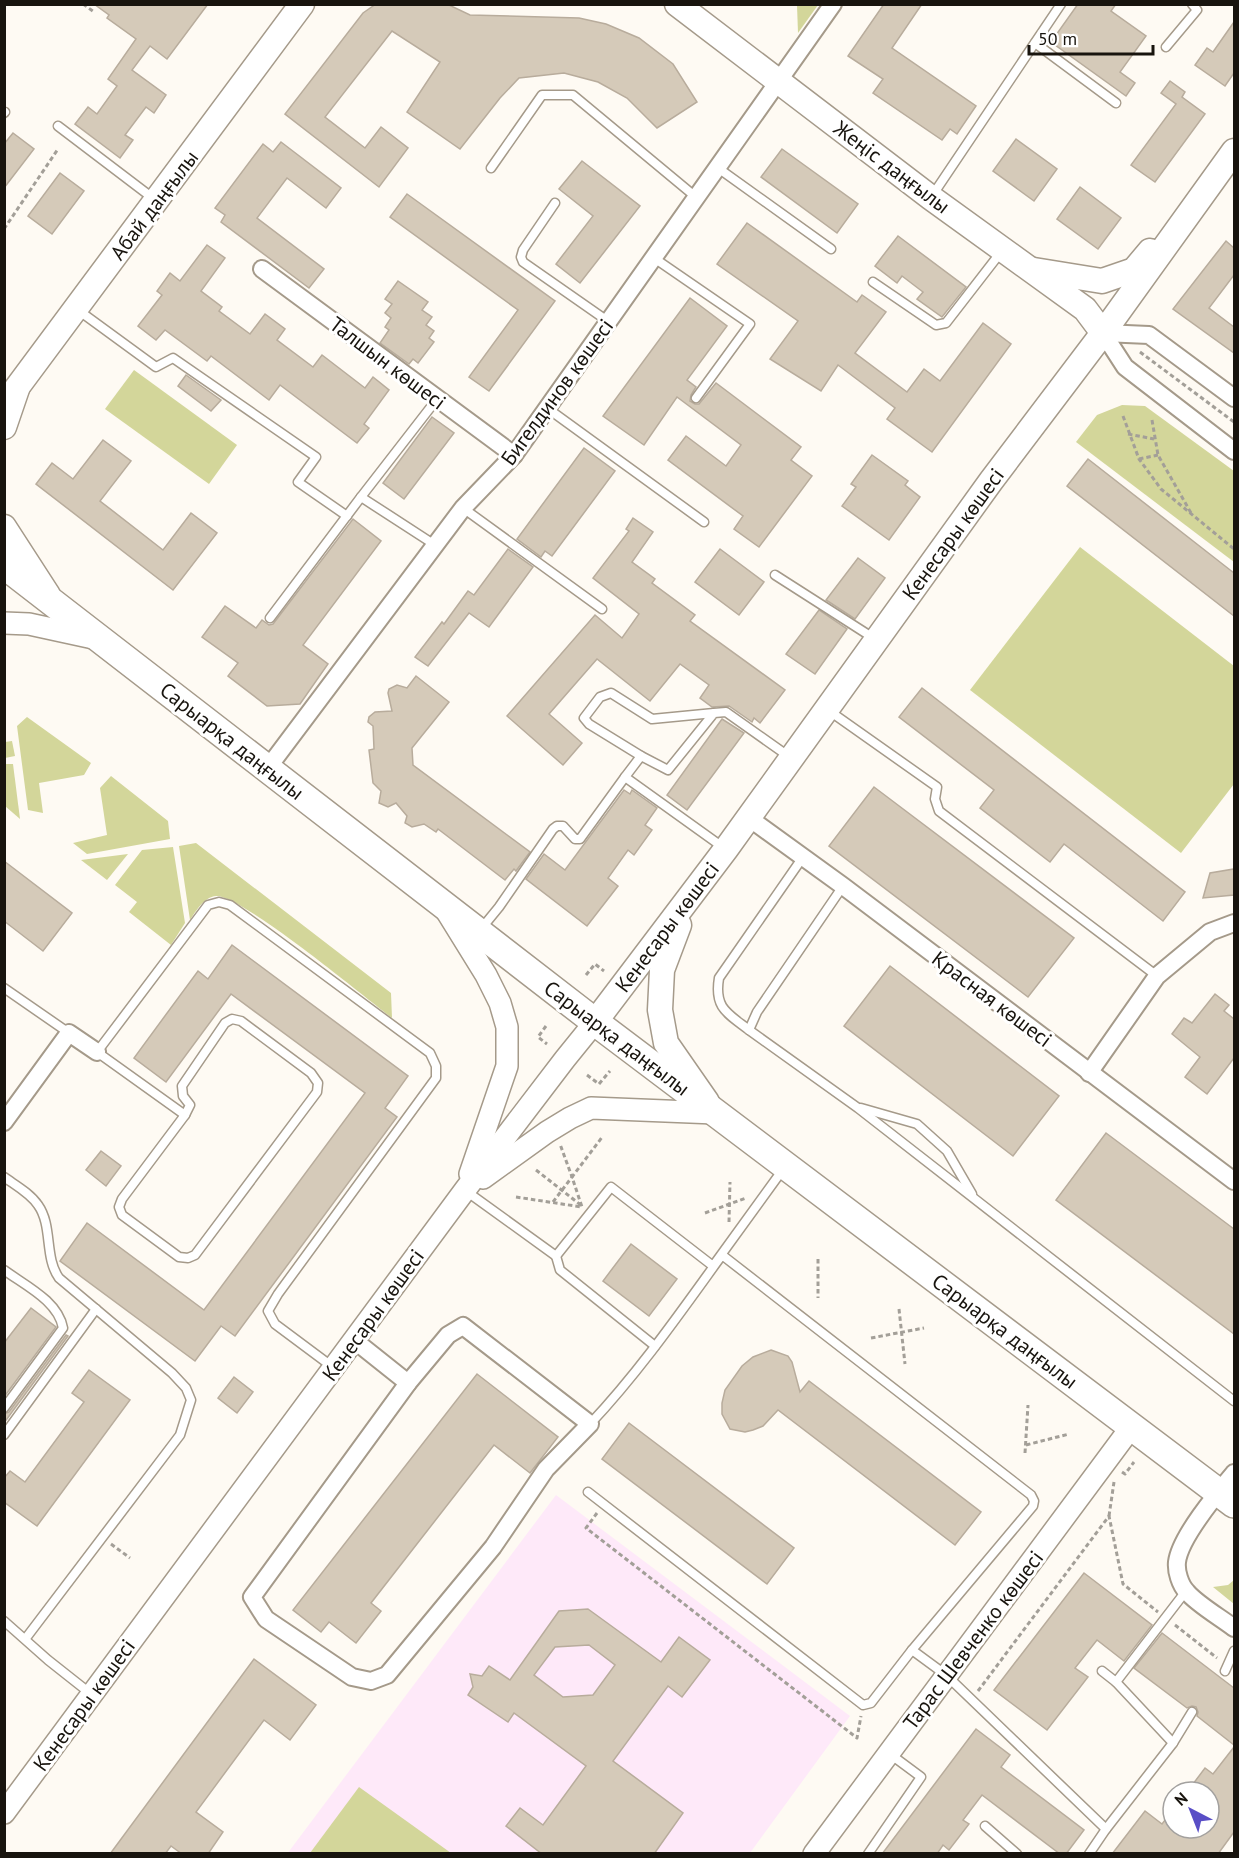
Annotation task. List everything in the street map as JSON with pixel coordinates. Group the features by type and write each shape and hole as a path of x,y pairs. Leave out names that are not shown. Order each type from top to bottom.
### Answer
{"main road":[{"name":"Абай даңғылы","path":"4,427 12,392 302,4"},
{"name":"Жеңіс даңғылы","path":"677,4 930,197 1085,309 1103,333"},
{"name":"Кенесары көшесі","path":"595,1022 749,818 991,481 1103,333 1234,151"},
{"path":"1030,269 1102,281 1134,270 1173,225 1200,200"},
{"path":"4,527 53,603"},
{"name":"Сарыарқа даңғылы","path":"4,565 715,1113 1132,1426 1229,1490"},
{"path":"691,895 662,970 660,1010 666,1043 715,1113"}],"street":[{"name":"Бигелдинов көшесі","path":"267,769 463,508 514,455 833,4"},
{"name":"Талшын көшесі","path":"262,269 514,455"},
{"path":"1103,333 1149,335 1234,398"},
{"name":"Жеңіс даңғылы","path":"1103,333 1125,367 1234,451"},
{"path":"4,623 29,624 101,640"},
{"name":"Красная көшесі","path":"749,818 843,886 1234,1181"},
{"path":"442,904 486,975 500,1003 507,1027 507,1066 465,1190"},
{"path":"1089,1073 1157,976 1210,932 1234,922"},
{"name":"Кенесары көшесі","path":"4,1813 465,1190 595,1022"},
{"path":"4,1122 69,1033 97,1052"},
{"path":"465,1190 547,1132 591,1108 715,1113"},
{"path":"463,1326 590,1424 546,1469 493,1547 387,1675 371,1681 352,1677 266,1619 252,1597 408,1383 448,1335 463,1326"},
{"path":"354,1340 408,1383"},
{"name":"Тарас Шевченко көшесі","path":"814,1854 1132,1426"},
{"path":"1229,1490 1182,1544 1177,1562 1179,1577 1186,1591 1234,1628"}],"lane":[{"path":"930,197 1060,4"},
{"path":"1166,47 1197,10 1192,4"},
{"path":"1035,43 1116,103"},
{"path":"491,168 542,95 573,95 697,198"},
{"path":"58,126 156,201"},
{"path":"718,168 831,249"},
{"path":"555,203 523,250 521,257 523,262 609,322"},
{"path":"873,282 936,325 946,323 1003,250"},
{"path":"654,258 750,324 696,398"},
{"path":"76,309 156,367 174,358 316,457 298,482 347,516"},
{"path":"270,618 437,399"},
{"path":"547,408 704,522"},
{"path":"361,497 435,545"},
{"path":"463,508 602,609"},
{"path":"775,575 876,640"},
{"path":"714,713 668,770 589,724 584,718 600,697 612,693 652,719 714,713 726,712 791,759"},
{"path":"826,708 937,787 935,799 939,811 1157,976"},
{"path":"479,932 553,829 563,826 575,838 580,839 641,756"},
{"path":"626,777 726,849"},
{"path":"803,857 718,978 716,995 725,1012 858,1108 1234,1401"},
{"path":"749,1030 757,1012 843,886"},
{"path":"185,1115 97,1052 208,905 219,902 230,905 430,1053 436,1066 436,1078 278,1294 268,1311 275,1323 335,1368"},
{"path":"4,988 69,1033"},
{"path":"232,1018 241,1021 311,1073 318,1083 316,1092 309,1102 195,1255 188,1258 179,1257 131,1222 122,1215 119,1207 122,1199 185,1115 190,1105 183,1096 182,1086 225,1023 232,1018"},
{"path":"858,1108 917,1124 947,1150 974,1197"},
{"path":"590,1424 610,1403 655,1346 786,1166"},
{"path":"4,1177 37,1202 42,1211 55,1272 172,1373 186,1388 191,1400 180,1435 26,1638"},
{"path":"556,1256 611,1187 713,1266 722,1255"},
{"path":"465,1190 556,1256 560,1270 655,1346"},
{"path":"588,1492 863,1705 871,1703 912,1650 1033,1506 1034,1501 1031,1495 722,1255"},
{"path":"4,1270 55,1307 61,1317 63,1328 4,1408"},
{"path":"4,1435 96,1309"},
{"path":"1116,1682 1186,1591"},
{"path":"4,1621 92,1695"},
{"path":"912,1650 946,1675 1106,1829"},
{"path":"1225,1671 1234,1652"},
{"path":"1102,1671 1116,1682 1173,1743"},
{"path":"1089,1854 1173,1743 1192,1713"},
{"path":"867,1854 921,1777 888,1753"},
{"path":"985,1826 1017,1854"}],"path":[{"path":"83,4 94,12"},
{"path":"4,229 58,149"},
{"path":"1138,350 1234,422"},
{"path":"1123,416 1139,459 1161,489 1233,547"},
{"path":"1152,420 1158,455 1194,517"},
{"path":"1128,434 1154,439"},
{"path":"1139,459 1158,455"},
{"path":"586,975 595,964 604,971"},
{"path":"546,1026 538,1037 547,1044"},
{"path":"587,1075 599,1084 610,1071"},
{"path":"553,1203 603,1136"},
{"path":"559,1140 582,1207"},
{"path":"536,1170 582,1207"},
{"path":"729,1231 730,1182"},
{"path":"516,1197 582,1207"},
{"path":"705,1213 751,1197"},
{"path":"818,1259 818,1298"},
{"path":"899,1309 905,1364"},
{"path":"871,1338 924,1328"},
{"path":"1025,1454 1028,1405"},
{"path":"1026,1445 1069,1434"},
{"path":"1114,1477 1109,1516 1123,1584 1159,1612"},
{"path":"603,1504 586,1528 857,1738 863,1705"},
{"path":"972,1700 1109,1516"},
{"path":"102,1538 130,1558"},
{"path":"1168,1619 1221,1661"}],"shaded area":[{"path":"556,1495 850,1716 750,1853 287,1854"}],"green space":[{"path":"797,5 818,5 798,33"},
{"path":"134,370 237,445 209,484 105,409"},
{"path":"1122,405 1145,406 1234,471 1234,562 1076,442 1097,415"},
{"path":"1080,547 1234,666 1234,784 1181,853 970,690"},
{"path":"27,717 91,763 84,775 39,783 43,813 28,810 17,726"},
{"path":"12,741 15,756 5,758 5,742"},
{"path":"5,764 13,764 20,819 5,806"},
{"path":"111,776 168,821 170,839 87,854 73,843 107,835 100,788"},
{"path":"196,843 391,993 392,1018 275,928 229,900 216,896 208,899 190,920 179,846"},
{"path":"173,847 185,923 171,945 129,912 137,902 115,885 142,850"},
{"path":"128,854 107,880 81,860"},
{"path":"1234,1580 1234,1604 1213,1587 1228,1585"},
{"path":"359,1787 451,1853 310,1853"}],"building":[{"path":"94,4 208,4 167,59 150,46 132,70 166,95 154,113 146,107 125,135 133,140 120,158 75,124 88,107 97,114 117,86 108,79 136,39 107,18 109,15"},
{"path":"376,4 447,4 470,15 579,18 606,24 639,38 673,64 697,102 657,128 627,98 598,82 564,73 519,78 500,98 460,149 407,112 440,62 392,31 325,117 365,148 381,127 408,148 379,187 285,114 363,13"},
{"path":"884,4 922,4 892,48 976,106 957,134 950,129 942,140 873,93 883,79 848,56"},
{"path":"1078,4 1116,4 1111,11 1146,36 1120,72 1135,83 1126,96 1051,42"},
{"path":"1234,22 1234,73 1225,86 1195,65 1207,48 1213,52"},
{"path":"1170,81 1185,92 1182,97 1205,114 1155,182 1131,165 1176,104 1161,93"},
{"path":"13,133 34,149 4,188 4,144"},
{"path":"1016,139 1057,169 1034,201 993,171"},
{"path":"281,142 341,188 326,208 287,178 257,218 324,269 309,288 221,222 225,215 215,208 263,144 273,152"},
{"path":"782,149 858,204 837,233 761,177"},
{"path":"582,161 640,206 580,283 556,264 593,216 559,189"},
{"path":"60,173 84,191 52,234 28,216"},
{"path":"1080,187 1121,218 1098,249 1057,219"},
{"path":"407,194 555,301 489,391 469,377 518,310 390,217"},
{"path":"747,223 857,302 862,295 886,312 855,353 907,392 924,369 940,381 983,323 1011,344 932,452 887,419 895,408 838,365 821,391 770,359 798,321 717,264"},
{"path":"898,236 966,287 942,317 917,299 923,292 902,276 897,283 875,266"},
{"path":"1226,241 1234,248 1234,275 1209,308 1234,327 1234,353 1173,309"},
{"path":"207,245 225,258 201,291 222,307 219,311 250,334 265,314 285,329 277,340 313,367 322,355 365,388 373,377 389,390 364,424 369,428 357,443 280,385 269,400 211,356 207,361 165,330 156,340 138,326 162,295 157,291 170,273 180,281"},
{"path":"398,281 428,302 422,310 432,317 426,325 434,331 429,338 434,342 418,363 413,359 409,364 380,343 389,330 385,327 391,318 385,313 392,304 385,299"},
{"path":"690,298 727,326 687,380 696,387 690,401 699,404 716,383 801,447 791,460 812,476 759,547 734,529 743,516 668,460 686,436 726,466 741,445 677,397 644,445 603,416"},
{"path":"186,375 221,400 211,411 178,386"},
{"path":"432,417 454,433 404,499 383,483"},
{"path":"103,440 131,461 100,501 163,550 191,513 217,533 173,590 36,484 52,463 73,479"},
{"path":"584,448 615,471 552,556 545,551 541,557 517,539"},
{"path":"872,455 908,481 905,485 920,497 889,540 842,506 856,487 851,484"},
{"path":"1088,459 1234,573 1234,616 1067,486"},
{"path":"633,518 653,532 632,562 655,579 652,583 695,615 690,621 785,690 760,723 754,718 752,722 729,706 712,707 700,698 709,685 680,664 650,701 597,659 549,714 582,743 563,765 507,716 595,615 622,638 639,614 593,578 629,531 626,529"},
{"path":"353,519 381,541 303,645 328,664 300,704 267,706 228,676 238,663 202,637 225,606 256,628 262,620 269,625 273,624"},
{"path":"508,549 533,567 489,627 469,613 428,666 415,657 442,622 444,624 468,591 474,595"},
{"path":"720,549 764,582 739,615 695,582"},
{"path":"858,558 885,578 855,619 826,600"},
{"path":"819,610 847,629 815,674 786,654"},
{"path":"416,676 449,702 412,748 413,765 530,852 516,871 514,869 505,880 438,829 436,832 424,824 412,827 405,823 407,816 396,803 388,807 379,803 381,791 373,783 369,750 374,749 373,726 368,722 369,717 375,712 392,711 389,689 397,685 407,688"},
{"path":"922,688 1185,892 1163,921 1064,844 1050,862 980,808 994,790 899,717"},
{"path":"722,719 744,733 687,810 667,795"},
{"path":"874,787 1074,938 1028,997 829,846"},
{"path":"624,790 630,794 632,790 657,808 645,825 652,830 634,855 628,850 608,878 618,886 587,926 526,879 544,854 565,870"},
{"path":"4,861 72,913 43,951 4,921"},
{"path":"1234,869 1234,895 1203,898 1210,873"},
{"path":"232,945 408,1076 385,1108 397,1117 235,1336 221,1326 195,1361 60,1261 87,1223 204,1310 365,1093 231,994 166,1082 134,1058 198,971 208,979"},
{"path":"890,966 1059,1096 1013,1156 844,1026"},
{"path":"1215,994 1229,1005 1224,1011 1234,1019 1234,1058 1207,1094 1185,1077 1200,1057 1172,1034 1184,1018 1192,1023"},
{"path":"1106,1133 1234,1229 1234,1334 1056,1200"},
{"path":"101,1151 121,1166 106,1186 86,1170"},
{"path":"631,1244 677,1279 649,1316 603,1281"},
{"path":"31,1308 56,1327 4,1397 4,1343"},
{"path":"66,1335 68,1336 4,1423 4,1414 9,1412"},
{"path":"771,1350 788,1356 792,1362 800,1392 809,1381 981,1512 955,1545 778,1410 763,1426 753,1430 745,1432 730,1429 722,1414 725,1390 742,1366 753,1357"},
{"path":"89,1370 130,1400 37,1526 4,1502 4,1478 10,1471 25,1482 84,1402 72,1393"},
{"path":"477,1374 558,1437 530,1473 494,1445 371,1603 381,1611 356,1643 329,1622 321,1632 293,1610"},
{"path":"234,1377 253,1392 237,1413 218,1398"},
{"path":"629,1423 794,1548 767,1584 602,1459"},
{"path":"1084,1573 1152,1625 1124,1661 1097,1640 1075,1668 1088,1677 1047,1730 994,1690"},
{"path":"588,1609 661,1662 679,1637 710,1660 682,1697 668,1686 613,1761 683,1813 654,1854 542,1854 506,1826 520,1808 543,1825 586,1766 514,1713 508,1722 468,1695 473,1687 470,1674 482,1676 489,1666 510,1680 559,1611","holes":["589,1645 615,1665 593,1695 563,1697 534,1675 555,1647"]},
{"path":"1162,1633 1234,1688 1234,1745 1197,1716 1196,1707 1187,1708 1134,1668"},
{"path":"254,1659 316,1705 290,1740 264,1720 196,1812 223,1832 208,1854 182,1854 171,1846 165,1854 110,1854"},
{"path":"976,1729 1010,1755 1001,1767 1084,1830 1066,1854 1060,1854 982,1795 963,1820 969,1824 949,1850 943,1845 937,1854 882,1854"},
{"path":"1234,1747 1234,1832 1218,1854 1112,1854 1145,1811 1161,1823 1161,1840 1221,1840 1221,1780 1196,1780 1205,1768 1213,1774"}]}
